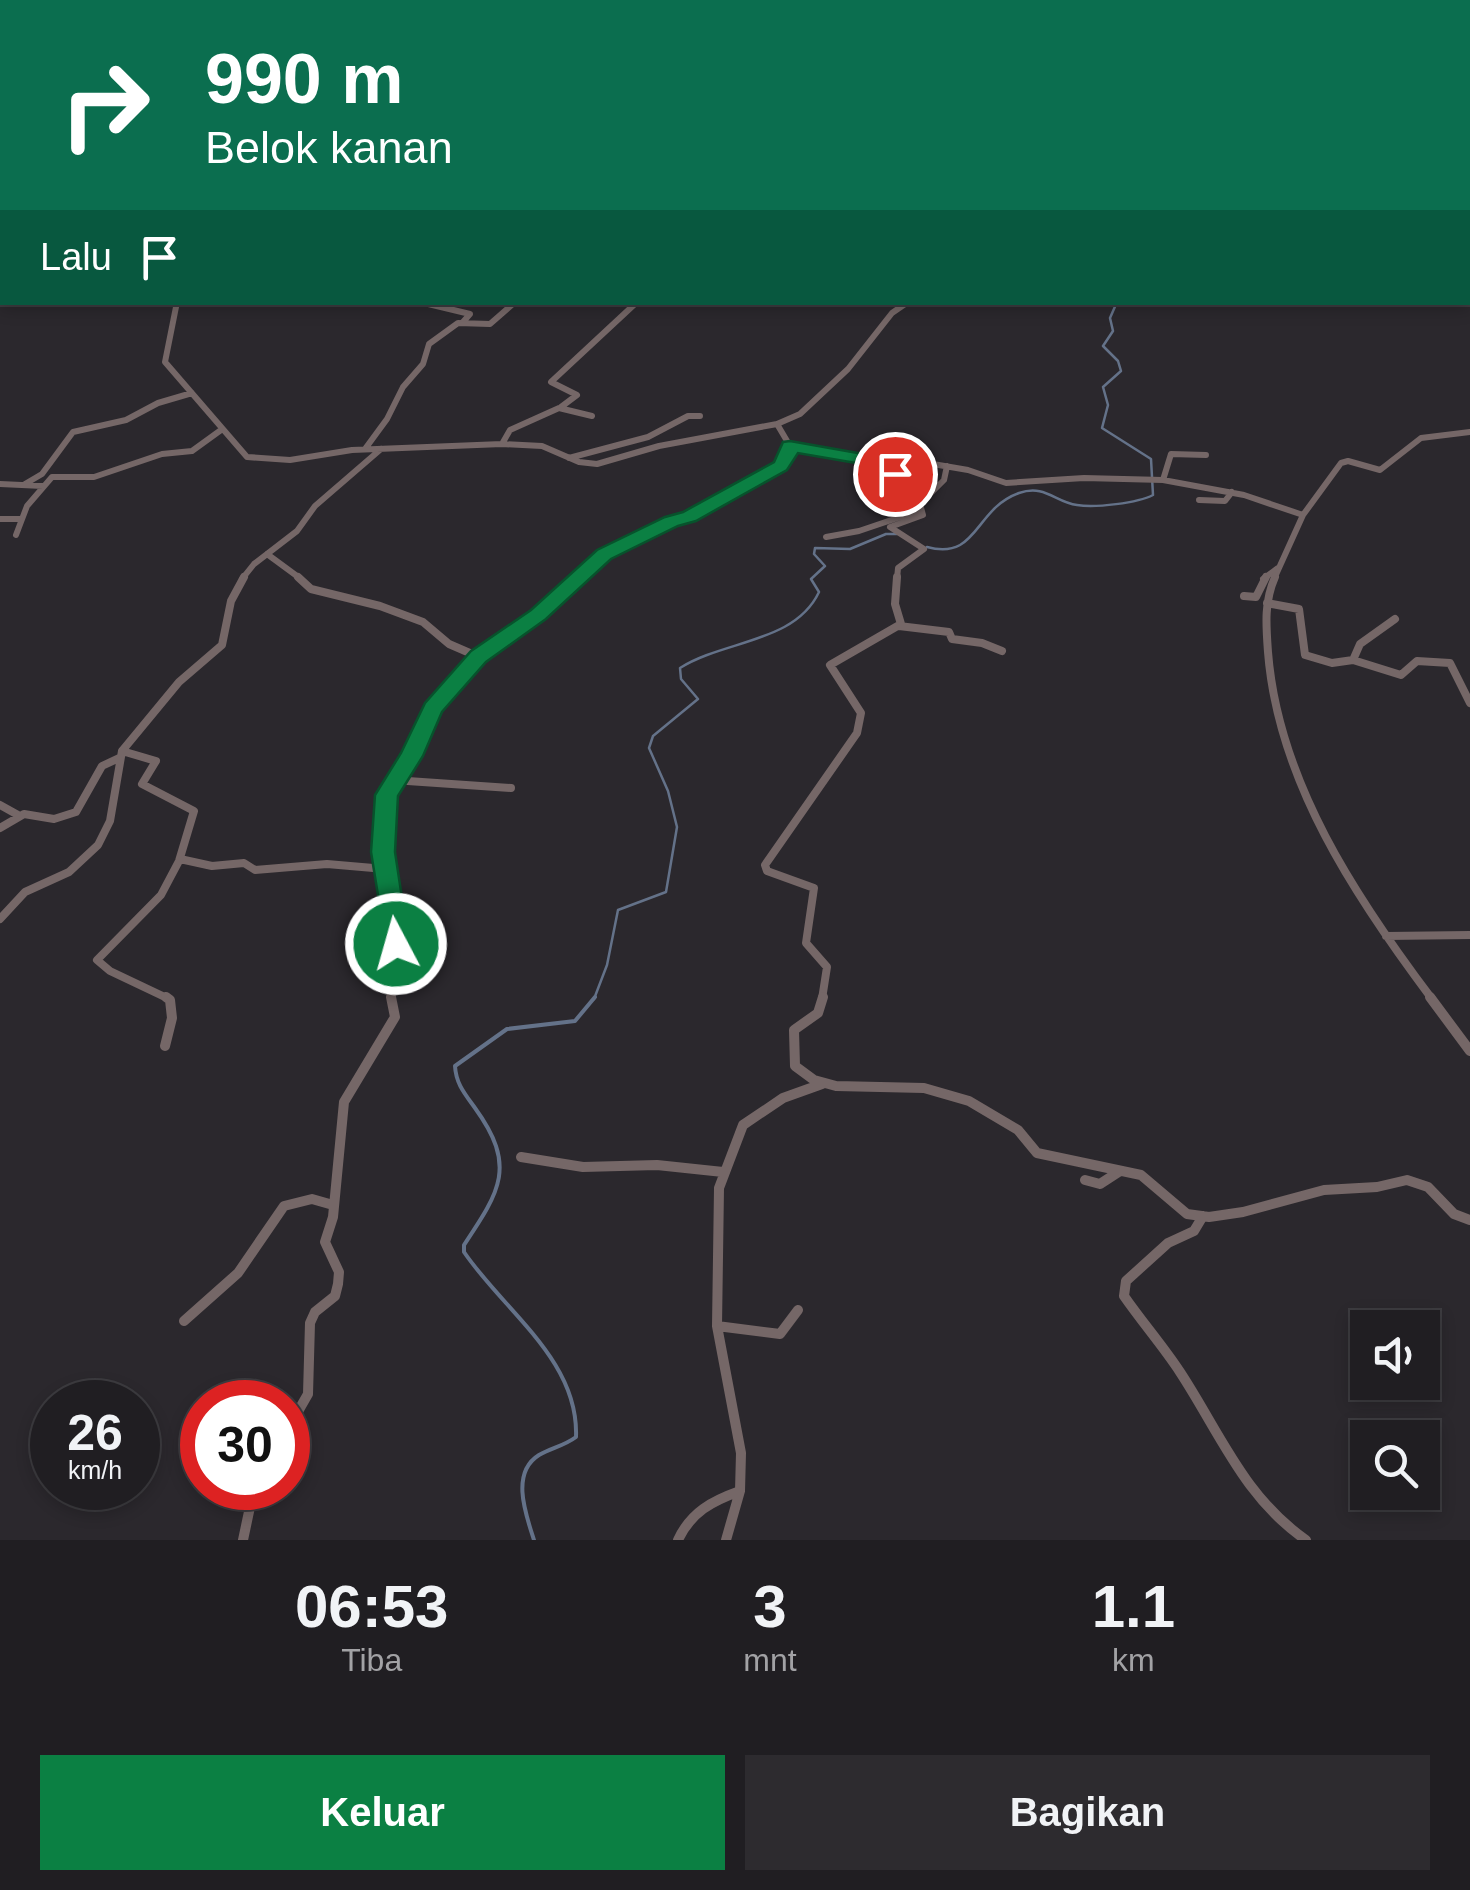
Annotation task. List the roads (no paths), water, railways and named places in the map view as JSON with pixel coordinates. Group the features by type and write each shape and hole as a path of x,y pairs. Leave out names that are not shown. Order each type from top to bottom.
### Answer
{"street":[{"path":"176,305 165,359 238,452 253,459 290,460 364,450 502,444 542,446 597,464 658,446 777,424 800,414 848,369 892,313 904,305"},
{"path":"364,450 387,420 403,387 423,364 427,346 470,314 432,305"},
{"path":"463,322 490,324 511,305"},
{"path":"502,444 510,430 561,407 577,394 551,382 634,305"},
{"path":"25,484 41,475 73,432 126,420 156,404 192,394"},
{"path":"561,407 592,416"},
{"path":"570,458 647,437 688,416 700,416"},
{"path":"308,1380 310,1323 315,1312 334,1296 338,1284 339,1272 325,1242 346,1096 394,1017 394,916 383,828 393,780 411,756 432,708 479,657 538,614 604,554 672,521 690,517 788,460 790,446 777,424"},
{"path":"16,535 20,519 52,477 94,478 126,464 194,450 221,430"},
{"path":"1470,432 1420,438 1378,470 1342,462 1303,515 1295,539 1287,546 1278,568 1267,603 1266,666 1294,765 1342,866 1386,936 1470,1051"},
{"path":"790,446 879,462 914,461 947,466 1006,484 1084,478 1163,480 1230,492 1303,515"},
{"path":"0,828 31,813 54,819 76,812 102,766 121,755 179,682 220,648 236,589 266,554 297,531 315,506 381,449"},
{"path":"1163,480 1171,454 1206,455"},
{"path":"879,462 906,482"},
{"path":"947,466 944,480 920,504 920,517 894,532 924,548 898,568 896,604 902,621 830,665 861,713 859,728 765,865 767,871 812,886 816,891 806,943 825,956 830,972 818,1013 794,1030 793,1061 798,1071 826,1083 944,1092 990,1112 1018,1130 1037,1153 1141,1175 1180,1210 1203,1216 1243,1212 1324,1190 1377,1187 1407,1180 1428,1188 1454,1214 1470,1220"},
{"path":"1199,500 1225,501 1234,480"},
{"path":"0,484 42,486"},
{"path":"826,537 859,531 921,510"},
{"path":"0,519 20,519"},
{"path":"266,554 310,589 380,606 423,622 449,644 479,657"},
{"path":"1244,596 1257,596 1264,579 1278,568"},
{"path":"1267,603 1299,609 1305,655 1334,663 1353,660 1401,675 1417,661 1450,663 1470,703"},
{"path":"1353,660 1360,644 1394,619"},
{"path":"899,626 950,632 952,639 982,643 1002,651"},
{"path":"121,755 156,761 142,784 193,810 180,859 156,902 107,945 97,960 104,968 144,984 170,1000 172,1018 165,1046"},
{"path":"0,920 25,892 68,872 98,845 110,821 121,755"},
{"path":"393,780 510,788"},
{"path":"0,806 18,816"},
{"path":"180,859 212,866 243,863 255,870 327,864 385,868"},
{"path":"1386,936 1470,935"},
{"path":"726,1540 740,1491 741,1454 717,1326 722,1172 744,1125 783,1098 826,1083"},
{"path":"520,1157 538,1157 583,1168 657,1164 722,1172"},
{"path":"1085,1180 1100,1184 1120,1171"},
{"path":"184,1321 240,1272 276,1212 289,1200 313,1197 333,1205"},
{"path":"1203,1216 1194,1231 1168,1243 1126,1281 1124,1296 1182,1375 1252,1493 1288,1529 1306,1540"},
{"path":"717,1326 780,1334 798,1310"},
{"path":"678,1540 683,1527 702,1506 740,1491"},
{"path":"243,1540 249,1510"}],"waterway":[{"path":"927,547 957,547 1004,500 1019,493 1043,492 1085,506 1153,495 1151,459 1102,428 1108,405 1103,387 1121,371 1118,361 1103,346 1113,331 1110,318 1116,305"},
{"path":"595,998 607,965 618,910 666,892 677,827 668,791 649,748 653,736 698,699 681,679 680,668 776,631 808,609 819,592 811,579 825,566 814,554 815,548 850,549 886,534 897,534"},
{"path":"534,1540 523,1495 525,1472 539,1455 576,1437 574,1409 552,1360 464,1252 464,1245 494,1193 499,1163 488,1128 462,1088 455,1066 507,1029 575,1021 595,998"}]}
